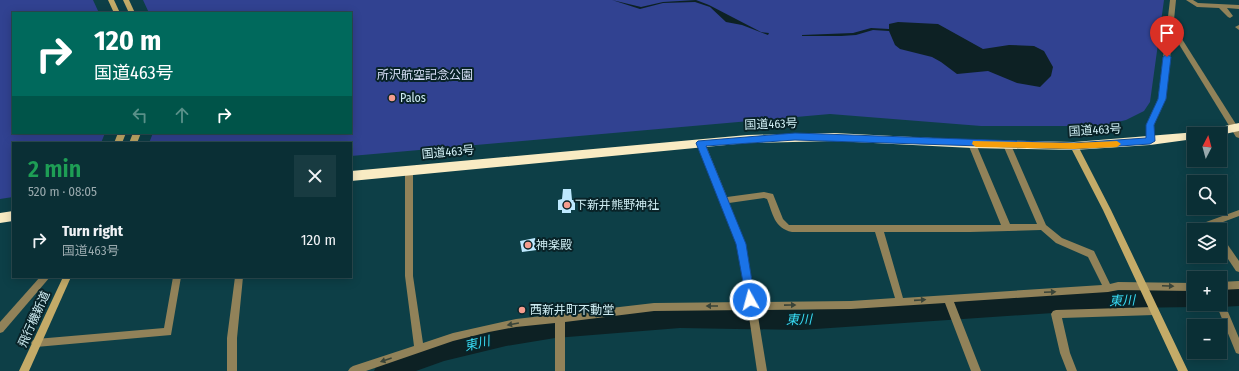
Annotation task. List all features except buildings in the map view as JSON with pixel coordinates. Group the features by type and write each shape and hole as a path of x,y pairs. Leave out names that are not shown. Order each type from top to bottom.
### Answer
{"highway":[{"path":"1227,131 1238,130"},
{"name":"国道463号","path":"352,176 701,143 795,137 869,138 972,144 1074,146 1150,141 1187,136"},
{"path":"0,218 12,216"}],"street":[{"path":"111,0 117,12"},
{"path":"126,0 132,12"},
{"path":"1150,141 1150,125 1162,99 1173,0"},
{"path":"1189,0 1197,5 1239,7"},
{"path":"1221,6 1230,16"},
{"path":"1180,41 1238,130"},
{"path":"701,143 741,244 747,272 762,371"},
{"path":"972,144 1007,228"},
{"path":"1007,145 1043,227 1048,233 1065,244 1091,254 1108,288"},
{"path":"1074,146 1107,210 1183,371"},
{"path":"409,170 409,276 419,348"},
{"path":"724,200 764,195 770,196 780,221 788,229 879,230 1043,227"},
{"path":"1212,223 1239,213"},
{"path":"879,230 900,301"},
{"path":"1227,250 1239,268"},
{"path":"0,329 45,278"},
{"name":"飛行機新道","path":"24,371 67,278"},
{"path":"36,343 168,332 177,278"},
{"path":"232,371 232,338 239,278"},
{"path":"1227,286 1239,285"},
{"path":"353,371 419,348 489,328 654,307 752,310 900,301 948,300 1118,286 1144,289 1187,287"},
{"path":"948,300 956,317 976,371"},
{"path":"1072,371 1065,353 1056,314 1153,309"},
{"path":"1223,311 1239,350"},
{"path":"560,320 560,371"}],"green space":[{"path":"0,0 93,0 99,12 12,12 12,134 105,134 101,142 12,142 12,197 0,199"},
{"name":"所沢航空記念公園","path":"143,0 1164,0 1150,102 1144,111 1126,120 1105,125 981,126 830,114 352,156 352,142 149,142 153,134 352,134 352,12 149,12"}],"shaded area":[{"path":"612,0 641,7 663,2 696,0 709,5 761,32 769,33 768,35 742,25 726,22 710,7 695,2 663,3 640,9"},
{"path":"898,22 938,24 983,49 1009,45 1034,46 1044,51 1053,67 1051,76 1040,87 1017,83 988,71 957,74 932,57 900,49 895,45 889,31 873,30 856,35 841,36 802,36 853,33 871,28 889,29 889,24"}],"waterway":[{"name":"東川","path":"1227,298 1239,297"},
{"name":"東川","path":"386,371 444,350 506,336 555,328 680,318 801,320 1127,299 1187,298"}],"slow traffic":[{"path":"976,144 1074,146 1117,144"}],"place":[{"name":"Palos","path":"392,98"},
{"name":"下新井熊野神社","path":"567,205"},
{"name":"神楽殿","path":"528,245"},
{"name":"西新井町不動堂","path":"522,310"}],"route":[{"path":"750,300 747,272 741,244 701,143 795,137 848,137 972,144 1074,146 1150,141 1150,125 1162,99 1167,57"}]}
